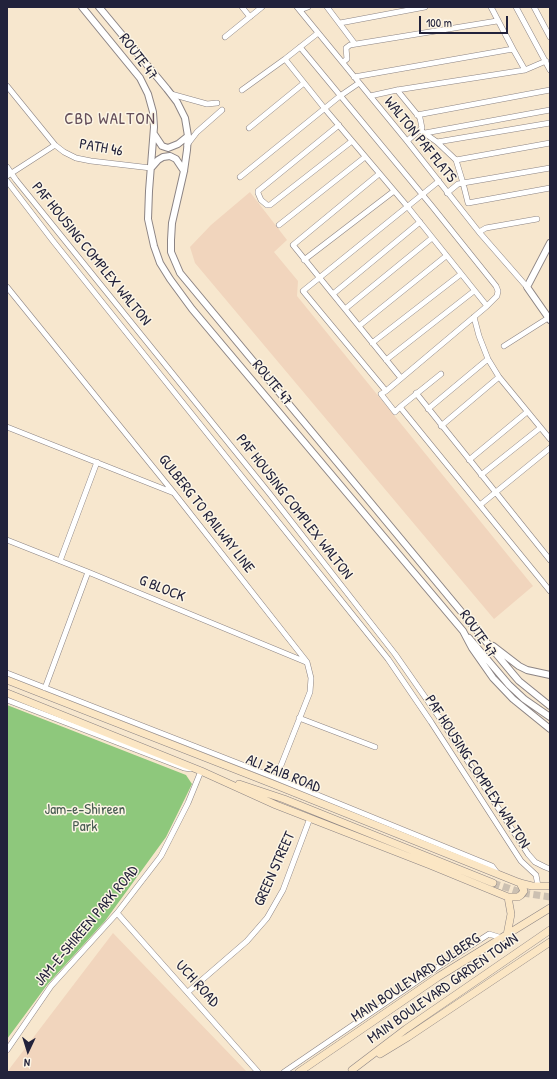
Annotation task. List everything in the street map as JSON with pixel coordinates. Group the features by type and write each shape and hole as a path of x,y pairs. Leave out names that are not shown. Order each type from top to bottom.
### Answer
{"main road":[{"name":"ALI ZAIB ROAD","path":"7,680 520,883 550,886"},
{"name":"ALI ZAIB ROAD","path":"7,693 201,770 276,805 423,862 508,897"},
{"path":"201,770 284,799 493,883"},
{"path":"505,936 511,914 508,897 518,897 521,895 524,891 520,883"},
{"name":"MAIN BOULEVARD GULBERG","path":"299,1072 438,977 550,908"},
{"name":"MAIN BOULEVARD GARDEN TOWN","path":"351,1071 406,1029 550,930"},
{"path":"351,1071 408,1037 550,942"}],"street":[{"name":"ROUTE 47","path":"82,7 140,78 148,94 153,112 154,133 148,219 154,246 160,262 170,279 192,308 463,631 472,648 493,678 513,699 550,729"},
{"name":"ROUTE 47","path":"100,7 171,94 185,118 188,136 187,145 184,171 172,223 171,240 171,252 180,273 519,681 550,706"},
{"path":"242,7 250,17"},
{"path":"225,37 262,7"},
{"path":"299,9 308,7"},
{"path":"327,7 340,22 355,44"},
{"path":"340,22 425,7"},
{"path":"491,7 497,21 525,70"},
{"path":"516,7 550,70"},
{"path":"534,7 550,36"},
{"name":"WALTON PAF FLATS","path":"299,9 479,232 527,287"},
{"path":"343,62 347,59 346,48 350,45 497,21"},
{"path":"242,90 318,33"},
{"path":"300,47 496,286 498,291 497,296 487,306 381,394 395,412 416,393 441,374"},
{"path":"354,77 513,49"},
{"path":"285,59 407,206 487,306"},
{"path":"370,96 397,90 525,70 546,61"},
{"path":"249,128 304,83"},
{"path":"240,178 340,96 359,84"},
{"name":"PATH 46","path":"7,86 54,145 64,152 76,158 151,168"},
{"path":"397,90 420,118 423,132 437,142 456,160 468,203 550,188"},
{"path":"417,114 550,90"},
{"path":"171,94 206,104 217,103"},
{"path":"187,145 197,132 222,110"},
{"path":"407,141 423,132 550,110"},
{"path":"437,142 550,123"},
{"path":"339,125 258,191 261,200 267,205 270,205 352,141"},
{"path":"154,133 162,146 168,148 178,144 188,136"},
{"path":"456,160 550,143"},
{"path":"9,175 54,145"},
{"path":"151,168 163,157 170,156 176,159 184,171"},
{"path":"279,225 365,157"},
{"name":"PAF HOUSING COMPLEX WALTON","path":"7,167 9,175 269,493 395,654 528,854 535,862 545,868 550,869"},
{"path":"447,192 458,184 550,168"},
{"path":"379,174 293,244 293,247 320,277 401,378"},
{"name":"PAF HOUSING COMPLEX WALTON","path":"7,181 53,241 388,659 431,722 521,861 536,876 538,886"},
{"path":"386,391 303,291 439,181"},
{"path":"304,260 394,191"},
{"path":"479,232 486,228 537,219"},
{"path":"333,294 420,222"},
{"path":"345,309 432,238"},
{"path":"504,346 549,319 527,287 550,243"},
{"path":"359,326 446,256"},
{"path":"372,342 461,274"},
{"name":"GULBERG TO RAILWAY LINE","path":"7,287 174,493 307,662 311,678 310,692 276,778"},
{"path":"386,360 474,290"},
{"path":"474,317 479,336 488,359 527,412 550,439"},
{"path":"428,409 488,359"},
{"path":"441,426 500,377"},
{"path":"416,393 550,560"},
{"path":"400,407 550,591"},
{"path":"469,460 527,412"},
{"path":"7,427 174,493"},
{"path":"482,475 540,428"},
{"path":"480,505 550,448"},
{"path":"60,561 97,462"},
{"name":"G BLOCK","path":"7,540 307,662"},
{"path":"45,688 88,572"},
{"path":"463,631 524,699 550,717"},
{"path":"484,638 519,666 527,670 550,675"},
{"path":"7,673 276,778 492,866 498,874"},
{"path":"7,700 184,768 201,770"},
{"path":"299,718 375,747"},
{"name":"JAM-E-SHIREEN PARK ROAD","path":"7,1050 51,986 117,913 160,856 188,803 201,770"},
{"name":"GREEN STREET","path":"188,992 247,941 267,918 282,890 310,818"},
{"name":"UCH ROAD","path":"117,913 258,1072"},
{"path":"284,1072 489,934 505,936"}],"shaded area":[{"path":"250,192 287,240 274,252 298,281 297,296 533,586 494,619 195,263 190,247 211,225"},
{"path":"113,933 247,1072 7,1072"}],"green space":[{"name":"Jam-e-Shireen Park","path":"7,705 186,775 192,784 166,837 105,921 47,985 7,1039"}],"tunnel":[{"path":"493,883 523,893 550,897"}],"district":[{"name":"CBD WALTON","path":"110,119"}]}
